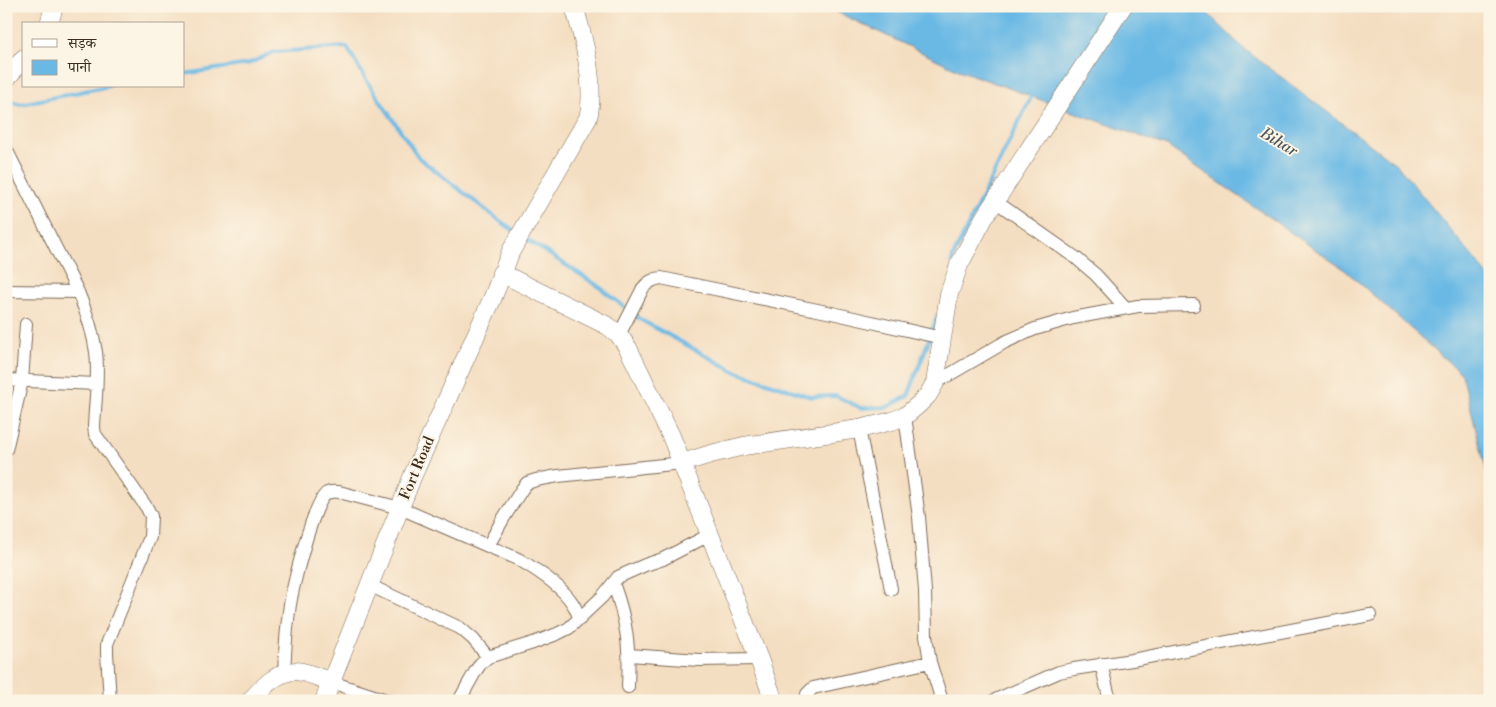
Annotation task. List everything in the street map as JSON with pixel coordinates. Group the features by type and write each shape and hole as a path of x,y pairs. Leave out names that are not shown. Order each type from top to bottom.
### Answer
{"street":[{"path":"50,22 54,6"},
{"name":"Fort Road","path":"324,701 400,508 502,273 520,234 588,118 591,106 591,87 583,35 574,6"},
{"path":"488,546 517,496 527,483 536,480 682,463 744,446 859,429 905,416 928,395 935,382 949,294 959,264 971,241 995,201 1123,6"},
{"path":"6,79 22,60"},
{"path":"6,149 86,310 96,352 94,434 151,516 150,537 107,644 110,701"},
{"path":"995,201 1076,258 1125,307"},
{"path":"502,273 608,326 619,335 628,348 671,436 711,534 774,701"},
{"path":"619,335 643,288 647,283 661,278 942,338"},
{"path":"6,290 78,292"},
{"path":"935,382 1005,342 1035,329 1072,318 1125,307 1194,305"},
{"path":"6,450 22,381 26,324"},
{"path":"6,380 96,384"},
{"path":"905,416 919,516 925,591 926,636 930,662 942,701"},
{"path":"859,429 891,589"},
{"path":"284,673 288,614 294,581 318,506 326,494 330,492 339,492 400,508 518,560 536,570 563,592 573,605 580,619"},
{"path":"459,701 475,672 488,657 533,643 569,628 602,597 618,577 663,559 711,534"},
{"path":"613,583 625,624 629,655 628,687"},
{"path":"369,586 460,628 473,639 488,657"},
{"path":"993,701 1059,672 1132,660 1370,614"},
{"path":"629,655 699,660 759,659"},
{"path":"807,701 807,694 813,688 930,662"},
{"path":"1101,664 1110,701"},
{"path":"250,701 267,684 284,673 296,671 389,701"}],"water":[{"name":"Bihar","path":"824,6 1200,6 1244,49 1397,165 1490,278 1490,485 1462,374 1346,271 1167,146 959,70"}],"waterway":[{"path":"185,74 248,64 274,52 347,47 368,83 419,158 516,232"},
{"path":"6,100 21,104 99,88"},
{"path":"952,262 1033,93"},
{"path":"523,237 598,286 641,320 734,371 811,397 836,396 861,408 887,407 908,396 938,315"}]}
